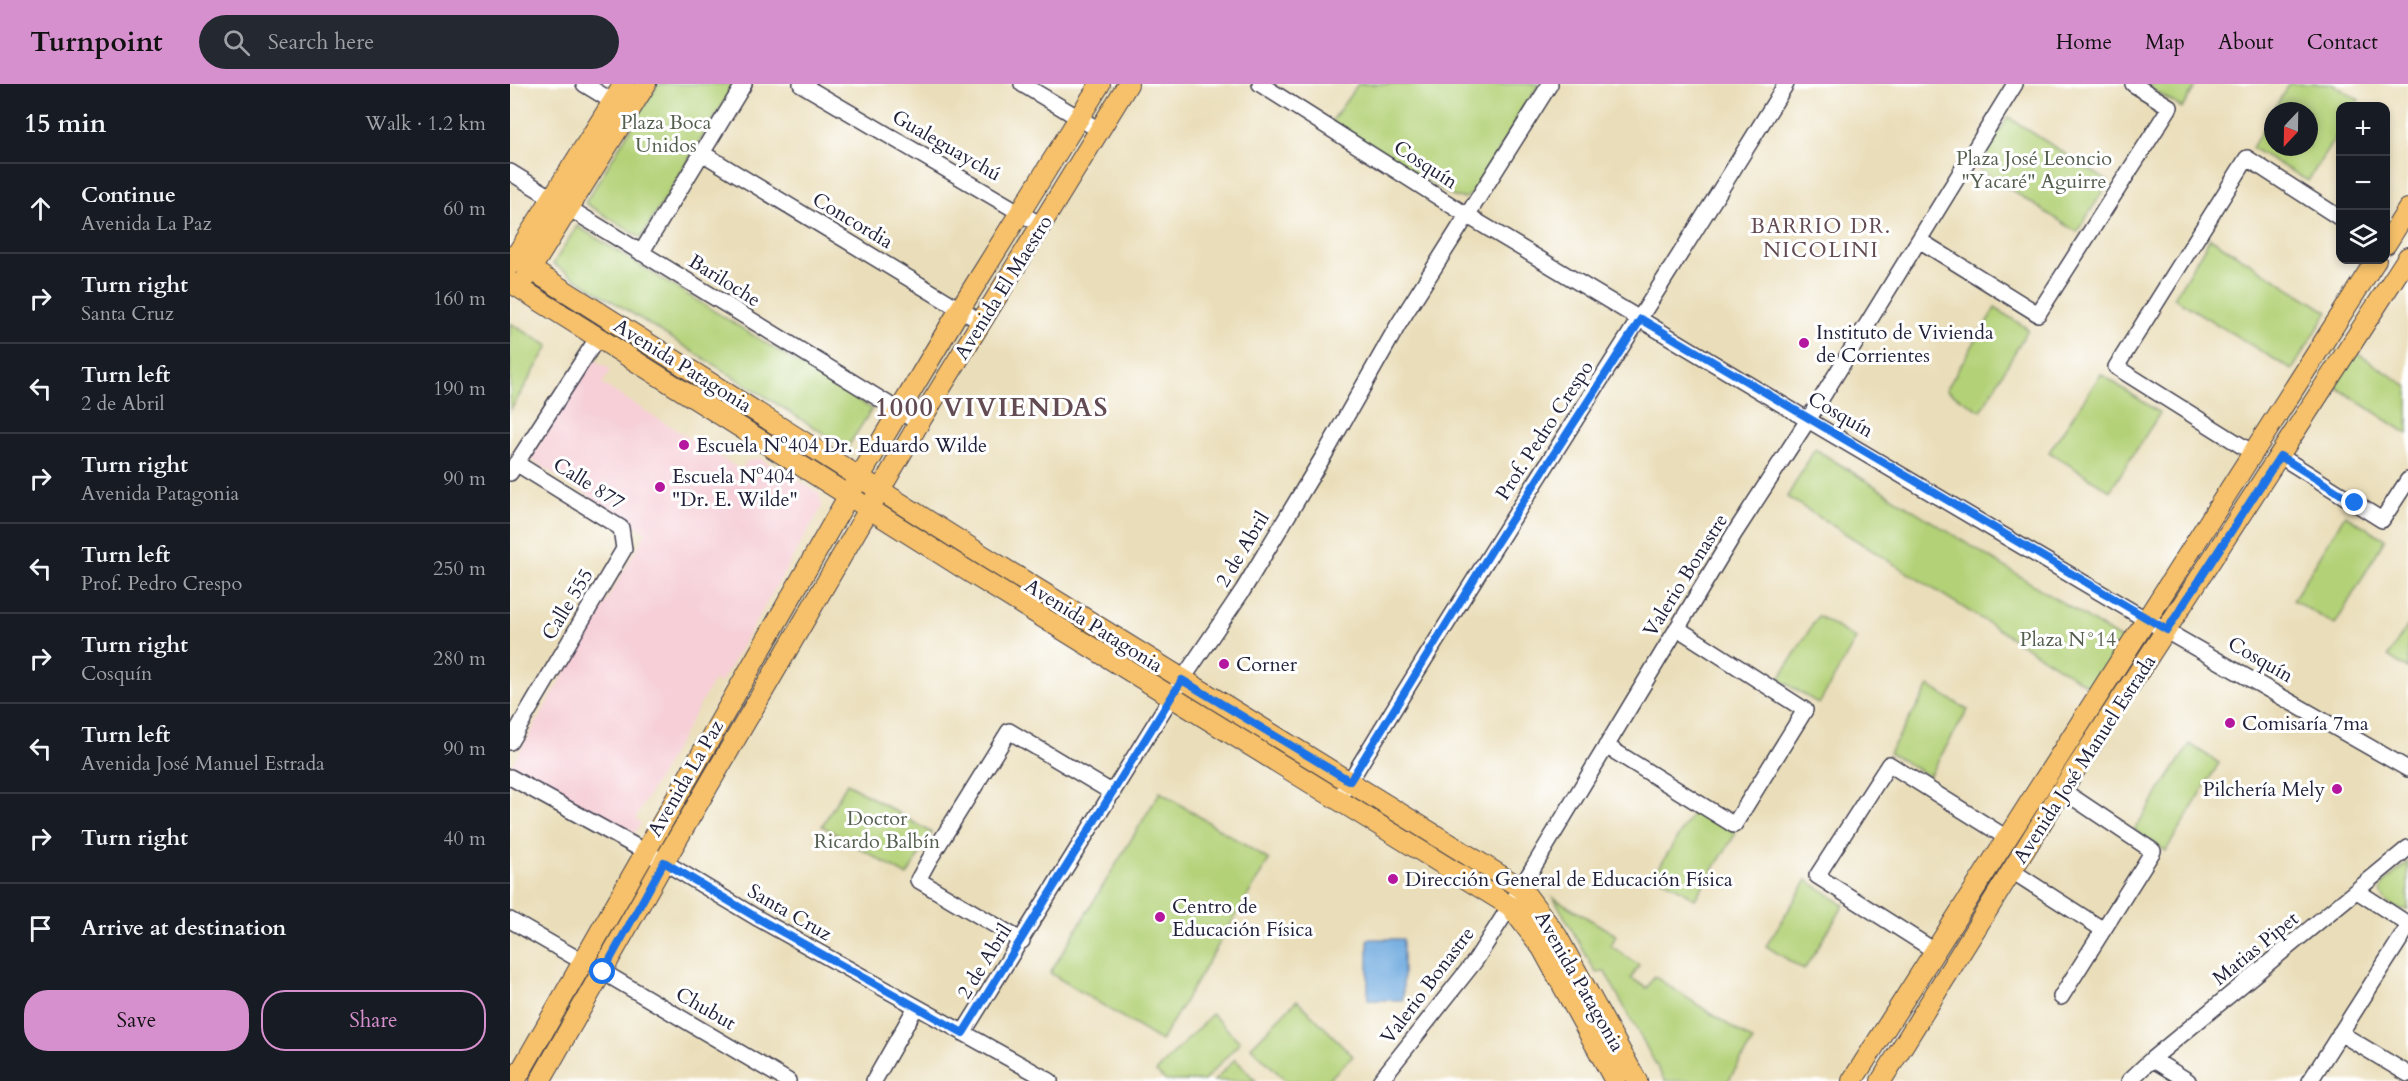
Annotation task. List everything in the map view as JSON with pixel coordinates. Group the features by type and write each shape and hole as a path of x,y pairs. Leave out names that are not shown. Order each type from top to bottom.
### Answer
{"main road":[{"path":"621,107 624,84"},
{"path":"512,260 560,204 621,107 646,84"},
{"name":"Avenida El Maestro","path":"860,477 960,309 1100,84"},
{"name":"Avenida El Maestro","path":"881,491 919,423 1128,84"},
{"path":"515,285 531,270 560,204"},
{"path":"2390,236 2408,209"},
{"name":"Avenida Patagonia","path":"512,260 860,477 1178,688 1339,799 1510,906 1542,948 1615,1081"},
{"name":"Avenida José Manuel Estrada","path":"1881,1081 2062,790 2407,262"},
{"name":"Avenida José Manuel Estrada","path":"1852,1081 2373,264"},
{"name":"Avenida Patagonia","path":"515,285 870,509 1178,688 1350,781 1521,888 1557,936 1637,1081"},
{"name":"Avenida La Paz","path":"515,1081 644,851 860,477"},
{"name":"Avenida La Paz","path":"540,1081 664,862 881,491"}],"street":[{"path":"584,84 621,107"},
{"path":"641,253 744,84"},
{"name":"Gualeguaychú","path":"801,84 1041,225"},
{"path":"1022,84 1099,130"},
{"name":"Cosquín","path":"1260,84 1468,216 1808,420 2145,619 2408,770"},
{"name":"2 de Abril","path":"963,1033 1178,688 1243,590 1326,452 1392,335 1550,84"},
{"name":"Prof. Pedro Crespo","path":"1339,799 1492,550 1641,319 1786,84"},
{"name":"Valerio Bonastre","path":"1380,1081 1474,960 1510,906 1734,534 1808,420 2014,84"},
{"path":"1919,240 2038,314 2170,107 2133,84"},
{"name":"Concordia","path":"702,153 981,322"},
{"path":"2253,453 2116,367 2247,158 2336,215"},
{"name":"Bariloche","path":"510,172 919,423"},
{"path":"513,468 598,337"},
{"path":"2280,456 2382,520 2408,480"},
{"name":"Calle 877","path":"513,468 621,528 624,549"},
{"name":"Calle 555","path":"510,742 624,549"},
{"path":"1606,746 1734,825 1805,710 1677,628"},
{"path":"1022,941 918,880 929,860 1009,731 1113,793"},
{"path":"1935,951 1817,876 1889,764 2007,838"},
{"name":"Santa Cruz","path":"510,777 1050,1081"},
{"path":"2061,997 2153,851 2062,790"},
{"name":"Matias Pipet","path":"2129,1081 2152,1059 2408,848"},
{"path":"2012,871 2102,929"},
{"path":"2310,1081 2408,925 2357,891"},
{"path":"510,920 583,962"},
{"name":"Chubut","path":"603,972 788,1081"},
{"path":"874,1081 916,1007"},
{"path":"2340,1032 2408,1074"},
{"path":"2152,1059 2188,1081"}],"shaded area":[{"path":"592,358 611,370 602,384 741,470 747,461 759,458 819,493 822,507 720,684 714,680 635,819 641,822 634,834 510,768 646,532 530,459"}],"green space":[{"name":"Plaza Boca Unidos","path":"658,84 735,84 641,238 585,203"},
{"path":"1358,84 1539,84 1474,192 1465,198 1454,197 1331,122"},
{"path":"2144,84 2197,84 2182,108"},
{"path":"2289,84 2332,84 2359,100 2358,102 2336,102 2336,136 2308,181 2266,156 2318,156 2318,102 2278,102"},
{"name":"Plaza José Leoncio \"Yacaré\" Aguirre","path":"2008,117 2109,182 2077,232 1977,168"},
{"path":"2264,127 2264,155 2252,148"},
{"path":"577,226 872,409 847,448 553,264"},
{"path":"2210,238 2328,312 2292,370 2174,298"},
{"path":"1995,308 2028,329 1981,411 1946,390"},
{"path":"510,323 549,346 510,411"},
{"path":"2354,351 2408,387 2408,434 2333,385"},
{"path":"2101,374 2160,413 2110,491 2049,452"},
{"name":"Plaza N°14","path":"1815,449 2124,641 2093,689 1787,497"},
{"path":"2345,515 2385,539 2335,625 2293,600"},
{"path":"1818,616 1856,639 1819,704 1779,679"},
{"path":"2408,625 2408,669 2388,656"},
{"path":"1929,686 1968,710 1929,776 1889,753"},
{"path":"2190,744 2219,763 2166,851 2134,830"},
{"name":"Doctor Ricardo Balbín","path":"847,783 932,833 907,876 822,826"},
{"name":"Centro de Educación Física","path":"1160,792 1269,860 1161,1041 1050,973"},
{"path":"1695,809 1736,833 1695,899 1655,874"},
{"path":"2408,862 2408,909 2398,909 2387,902 2381,889 2384,883"},
{"path":"1807,880 1844,905 1804,970 1766,946"},
{"path":"1554,898 1616,935 1611,946 1639,965 1631,978 1647,988 1654,976 1753,1041 1728,1081 1665,1081 1605,972 1596,973"},
{"path":"1297,1000 1353,1056 1327,1081 1286,1081 1251,1047"},
{"path":"1212,1014 1240,1042 1204,1081 1166,1081 1156,1072"},
{"path":"1235,1059 1256,1081 1214,1081"}],"water":[{"path":"1368,939 1403,939 1403,1000 1368,1000"}],"place":[{"name":"Instituto de Vivienda de Corrientes","path":"1804,343"},
{"name":"Escuela Nº404 Dr. Eduardo Wilde","path":"684,445"},
{"name":"Escuela Nº404 \"Dr. E. Wilde\"","path":"660,487"},
{"name":"Corner","path":"1224,664"},
{"name":"Comisaría 7ma","path":"2230,723"},
{"name":"Pilchería Mely","path":"2337,789"},
{"name":"Dirección General de Educación Física","path":"1393,879"},
{"name":"Centro de Educación Física","path":"1160,917"}],"district":[{"name":"BARRIO DR. NICOLINI","path":"1821,238"},
{"name":"1000 VIVIENDAS","path":"992,407"}],"route":[{"path":"603,972 664,862 759,919 963,1033 1182,680 1350,781 1492,550 1641,319 1808,420 2167,630 2280,456 2355,503"}]}
